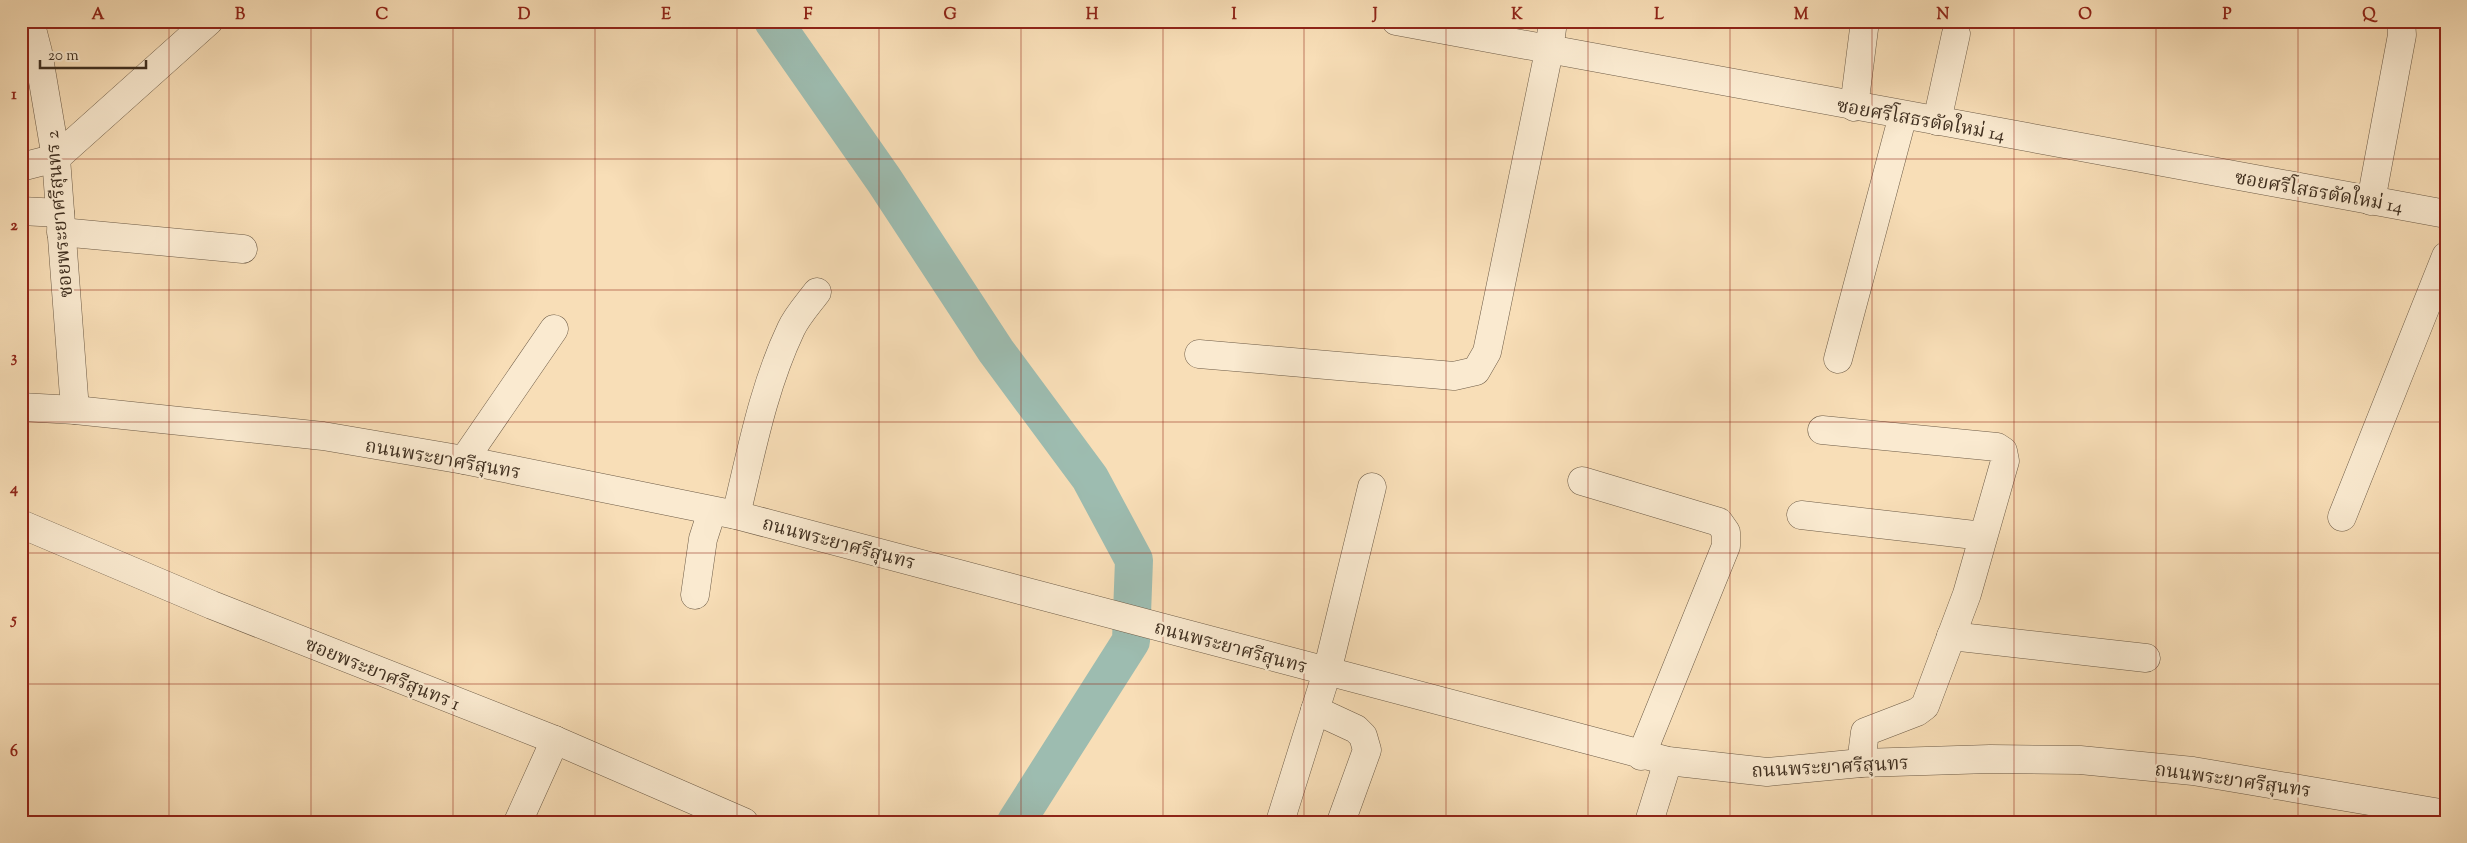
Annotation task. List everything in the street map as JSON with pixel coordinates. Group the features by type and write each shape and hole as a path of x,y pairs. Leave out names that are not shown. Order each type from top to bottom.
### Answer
{"street":[{"name":"ซอยพระยาศรีสุนทร 2","path":"30,21 38,52 56,158 75,410"},
{"path":"21,167 56,158 208,21"},
{"name":"ซอยศรีโสธรตัดใหม่ 14","path":"1396,21 1549,51 2446,214"},
{"path":"1199,354 1454,376 1476,370 1487,352 1549,51 1553,21"},
{"path":"1854,107 1865,21"},
{"path":"2371,201 2402,35 2401,21"},
{"path":"1937,121 1956,34"},
{"path":"1838,359 1902,115"},
{"path":"21,211 60,222 243,249"},
{"path":"2342,517 2446,256"},
{"path":"695,595 703,539 724,513 791,327 817,292"},
{"path":"464,460 554,329"},
{"name":"ถนนพระยาศรีสุนทร","path":"21,406 323,436 464,460 724,513 1165,627 1641,756 1668,761 1767,772 1861,763 1990,759 2080,760 2193,771 2446,814"},
{"path":"1822,430 1997,447 2003,450 2005,461 1967,594 1925,706 1917,712 1865,732 1861,763"},
{"path":"1582,481 1720,522 1726,532 1726,546 1641,756"},
{"path":"1280,822 1327,672 1372,487"},
{"path":"1801,515 1983,536"},
{"name":"ซอยพระยาศรีสุนทร 1","path":"21,524 212,605 555,740 744,822"},
{"path":"1952,636 2146,658"},
{"path":"1315,710 1356,729 1363,736 1366,750 1340,822"},
{"path":"518,822 555,740"},
{"path":"1648,822 1668,761"}],"waterway":[{"path":"773,21 884,180 996,351 1090,478 1134,560 1131,641 1016,822"}]}
